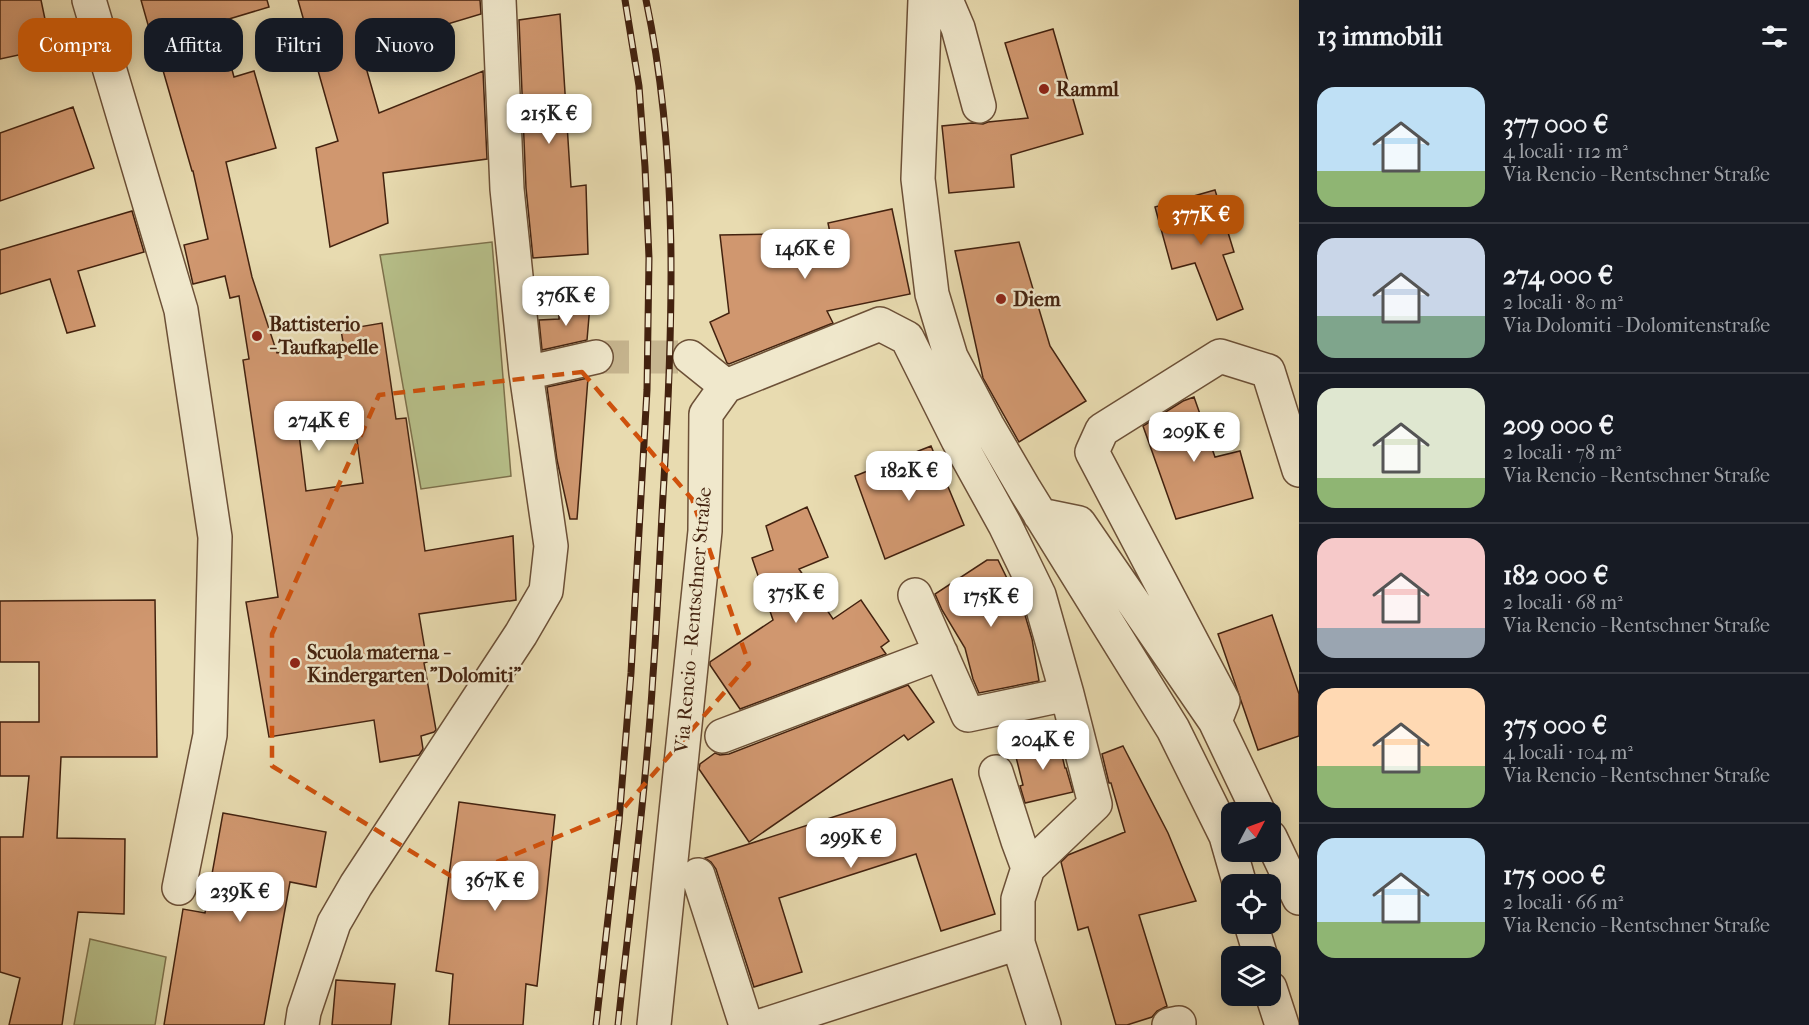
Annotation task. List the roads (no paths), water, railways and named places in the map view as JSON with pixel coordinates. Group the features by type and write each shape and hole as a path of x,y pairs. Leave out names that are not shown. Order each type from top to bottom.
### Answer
{"street":[{"path":"89,0 181,310 215,537 210,735 179,888"},
{"path":"302,1025 304,1012 334,923 362,875 521,634 546,591 551,546 526,373 507,189 499,0"},
{"path":"925,0 918,179 932,294 951,357 987,425 1040,515 1173,729 1226,836 1237,874"},
{"path":"946,0 958,28 979,105"},
{"path":"690,357 726,386 880,324 907,338 1039,595 1095,804 1029,868 1018,899 1018,943 1044,1025"},
{"path":"1215,721 1223,701 1092,452 1102,430 1220,356 1268,371 1299,470"},
{"path":"526,373 596,357"},
{"name":"Via Rencio - Rentschner Straße","path":"654,1025 705,531 706,414 726,386"},
{"path":"958,440 987,425"},
{"path":"1040,515 1079,523 1215,721 1254,802"},
{"path":"915,595 968,715 1067,694"},
{"name":"Via Rencio - Rentschner Straße","path":"722,736 941,653"},
{"path":"996,772 1029,868"},
{"path":"1281,860 1299,898"},
{"path":"698,875 746,1025"},
{"path":"764,1025 1018,943"},
{"path":"1276,1006 1282,1025"}],"tunnel":[{"path":"596,357 690,357"}],"railway":[{"path":"596,1025 619,821 631,673 647,390 649,258 645,167 639,86 625,0"},
{"path":"618,1025 650,719 670,360 669,178 657,58 646,0"}],"place":[{"name":"Ramml","path":"1044,89"},
{"name":"Diem","path":"1001,299"},
{"name":"Battisterio - Taufkapelle","path":"257,336"},
{"name":"Scuola materna - Kindergarten \"Dolomiti\"","path":"295,663"}]}
